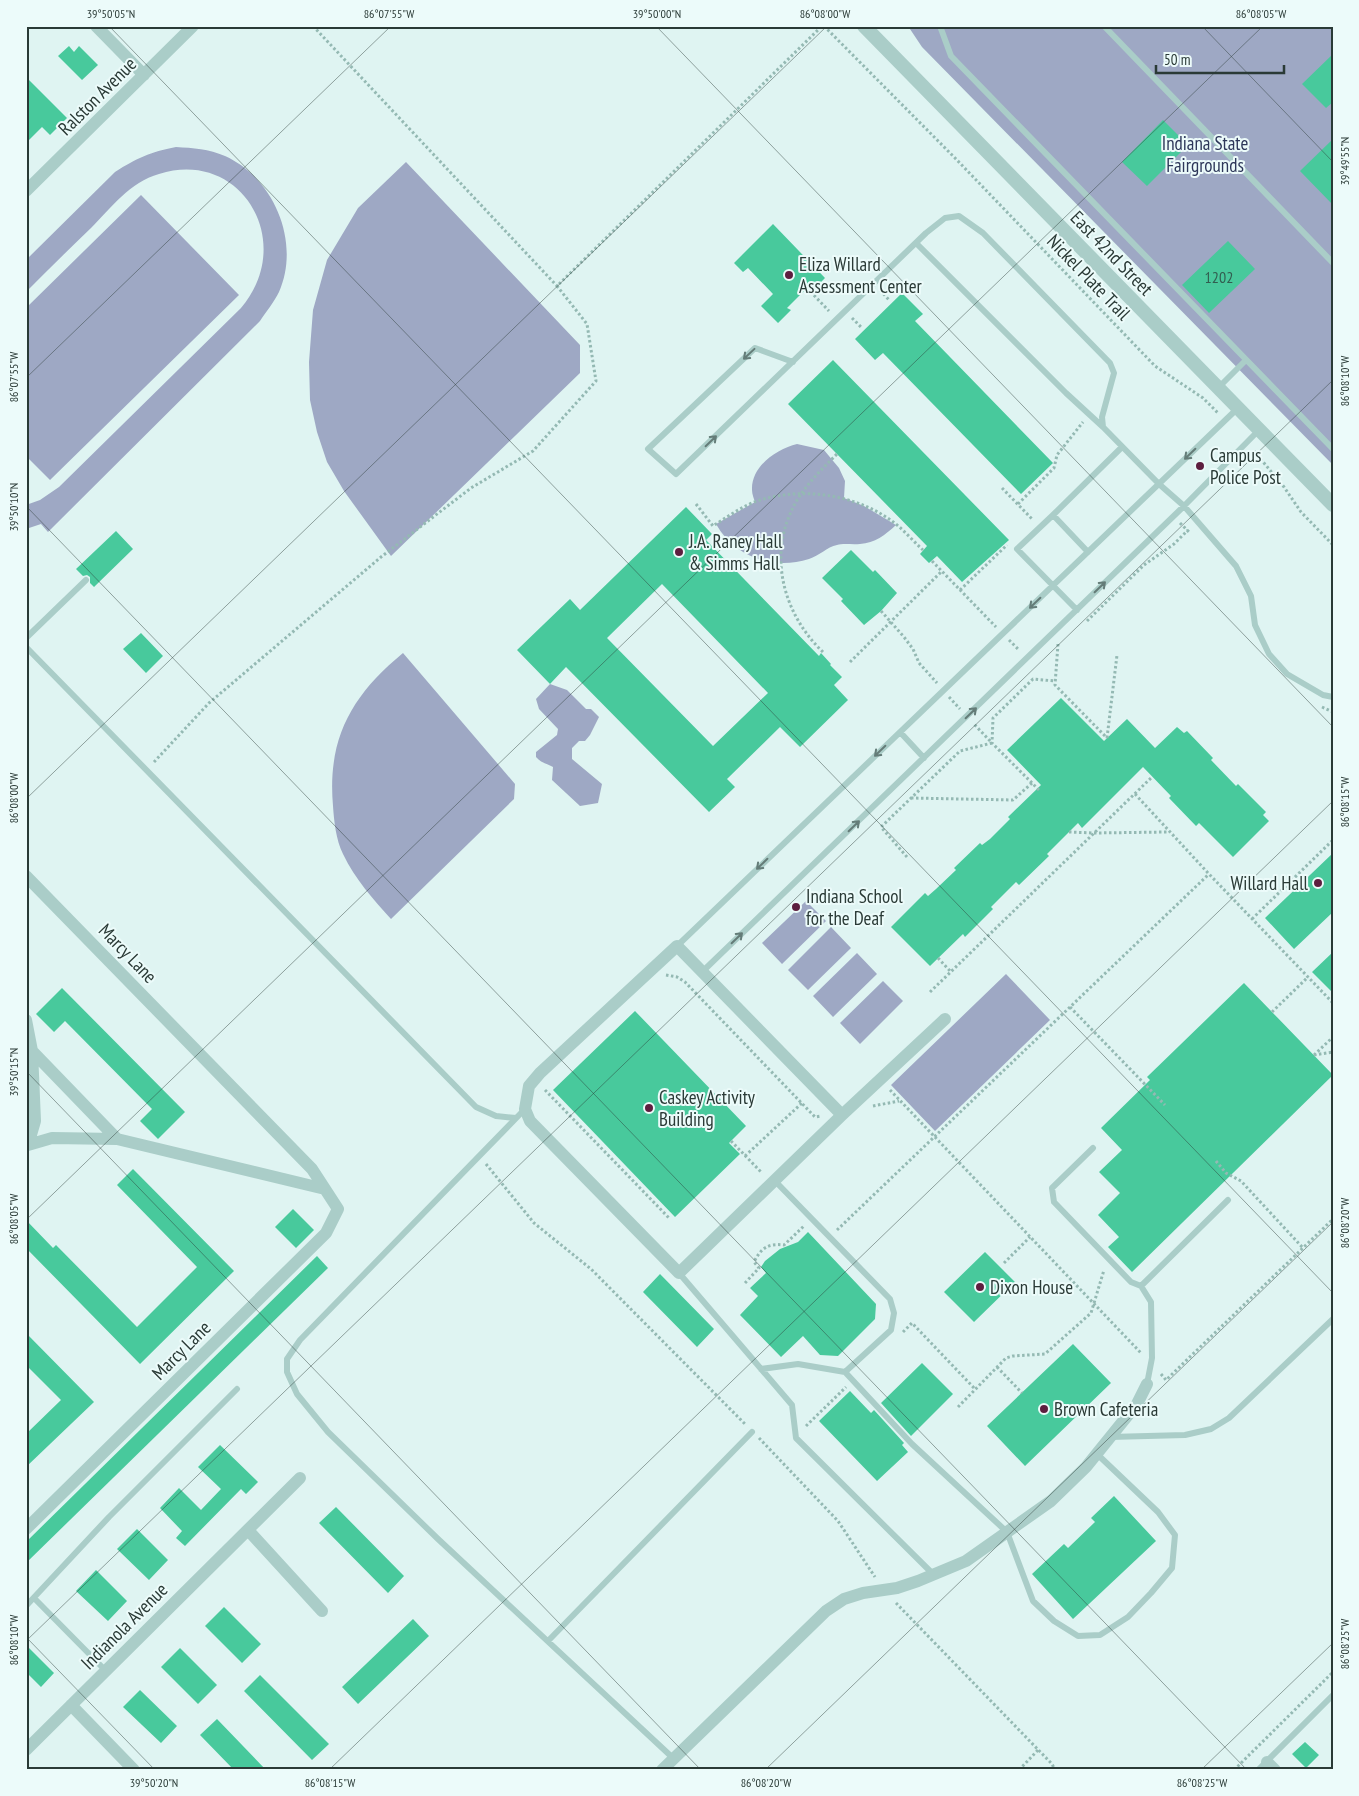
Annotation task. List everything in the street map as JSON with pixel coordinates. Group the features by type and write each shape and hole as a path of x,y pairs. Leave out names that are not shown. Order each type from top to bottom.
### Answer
{"street":[{"path":"96,26 144,75"},
{"name":"Ralston Avenue","path":"26,191 193,26"},
{"name":"East 42nd Street","path":"864,26 1333,505"},
{"name":"Marcy Lane","path":"26,876 305,1162 338,1209 326,1233 26,1529"},
{"path":"842,1113 677,946 540,1073 528,1086 520,1114 680,1273 842,1113 880,1080 945,1018"},
{"path":"26,1020 32,1051 35,1121 27,1145"},
{"path":"32,1051 117,1139"},
{"path":"27,1145 52,1138 117,1139 325,1189"},
{"path":"662,1770 826,1611 844,1598 918,1581 966,1561 1051,1501 1097,1454 1138,1404 1147,1384"},
{"name":"Indianola Avenue","path":"26,1750 300,1478"},
{"path":"248,1530 322,1611"},
{"path":"71,1705 134,1770"}],"lane":[{"path":"940,26 951,56 1333,449"},
{"path":"1104,26 1333,262"},
{"path":"793,362 755,348 648,449 676,474 837,320 916,243 945,218 959,216 983,233 1110,363 1114,373 1102,417 1103,428"},
{"path":"916,243 1159,484 1184,506 1236,566 1251,596 1255,625 1269,654 1287,674 1323,695 1333,697"},
{"path":"1218,388 1246,360"},
{"path":"677,946 1238,408"},
{"path":"702,972 1184,506 1259,430"},
{"path":"1077,610 1017,548 1122,447"},
{"path":"1053,515 1088,552"},
{"path":"26,638 86,580"},
{"path":"26,647 476,1107 496,1116 520,1114"},
{"path":"900,732 924,758"},
{"path":"520,1114 300,1340 287,1359 287,1372 297,1394 328,1432 438,1539 673,1758"},
{"path":"1093,1148 1052,1188 1054,1202 1131,1282 1140,1286 1151,1302 1151,1364 1147,1384"},
{"path":"773,1182 890,1299 894,1313 890,1330 845,1372"},
{"path":"1140,1286 1228,1200"},
{"path":"680,1273 792,1405 796,1438 934,1574"},
{"path":"1110,1437 1185,1435 1211,1429 1229,1418 1333,1319"},
{"path":"761,1368 798,1364 845,1372 912,1444 1007,1532 1033,1602 1054,1621 1078,1636 1100,1635 1128,1617 1172,1568 1175,1535 1158,1512 1097,1454"},
{"path":"26,1606 109,1517 237,1389"},
{"path":"548,1641 752,1432"},
{"path":"34,1598 106,1671"},
{"path":"1267,1767 1333,1695"}],"path":[{"path":"146,770 209,703 381,556 471,488 534,451 596,381 587,324 557,286 313,26"},
{"name":"Nickel Plate Trail","path":"824,26 955,158 1155,366 1203,398 1225,420"},
{"path":"557,286 819,29"},
{"path":"807,288 837,320"},
{"path":"1018,504 1054,468 1057,455 1089,414"},
{"path":"1247,442 1284,487 1301,512 1333,544"},
{"path":"823,652 813,642 793,611 781,574 781,552 783,535 790,514 802,493 810,480 837,454"},
{"path":"1002,488 1033,520"},
{"path":"696,504 713,526 759,500 794,493 816,493 840,497 864,506 893,522 923,550"},
{"path":"932,561 1027,658"},
{"path":"850,662 942,571"},
{"path":"881,611 913,649 919,663 992,743 1039,790"},
{"path":"1055,631 1058,645 1055,686 1107,738 1117,655"},
{"path":"992,743 993,718 1034,679 1055,681"},
{"path":"908,857 880,828 960,751 992,743"},
{"path":"930,992 1152,777"},
{"path":"911,798 1013,800 1032,783"},
{"path":"1134,794 1333,1003"},
{"path":"1069,832 1169,832"},
{"path":"1252,919 1333,840"},
{"path":"830,1237 1209,874"},
{"path":"938,958 951,972"},
{"path":"660,976 677,977 685,982 815,1117 900,1101"},
{"path":"1272,1012 1308,977"},
{"path":"1070,1007 1166,1106"},
{"path":"1333,1036 1314,1055 1333,1052"},
{"path":"880,1080 1166,1380 1333,1219"},
{"path":"551,1082 544,1089 670,1220"},
{"path":"745,1156 802,1103"},
{"path":"731,1141 773,1182"},
{"path":"480,1156 534,1223 591,1269 838,1521 883,1590 1052,1764 1055,1770"},
{"path":"1216,1161 1226,1173 1241,1182 1303,1248"},
{"path":"745,1282 759,1268 754,1262 765,1249 772,1244 784,1245 803,1226 810,1233"},
{"path":"1004,1263 1030,1237"},
{"path":"958,1407 1006,1358 1045,1354 1091,1313 1108,1258"},
{"path":"899,1336 912,1323 975,1389"},
{"path":"997,1367 1022,1393"},
{"path":"795,1436 853,1380"},
{"path":"1234,1770 1333,1672"},
{"path":"1019,1770 1038,1750"}],"green space":[{"name":"Indiana State Fairgrounds","path":"908,26 1333,26 1333,465 922,47"},
{"path":"176,147 207,150 225,156 242,166 257,180 269,196 279,213 285,233 287,253 285,273 279,292 260,321 48,532 41,524 26,529 26,505 40,500 59,487 241,308 257,282 263,256 261,230 252,207 236,188 214,175 188,170 159,174 130,189 26,292 26,260 115,172 144,156"},
{"path":"406,162 580,345 580,373 391,556 344,491 327,462 317,432 310,400 309,362 313,310 327,260 358,208"},
{"path":"141,195 239,295 50,480 26,456 26,308"},
{"path":"797,444 824,450 839,468 845,481 844,498 864,506 896,525 884,535 870,542 837,545 813,558 796,562 769,562 745,553 734,545 724,536 716,524 755,502 752,492 753,481 761,466 774,454"},
{"path":"403,653 515,784 514,799 391,919 359,880 341,849 335,824 332,782 334,759 339,739 347,720 357,702 370,685"},
{"path":"550,684 567,690 586,709 591,709 599,717 585,741 579,741 572,748 572,759 602,784 598,803 580,806 552,780 553,767 536,757 536,752 557,735 558,729 539,709 536,699"},
{"path":"806,901 826,921 782,964 762,943"},
{"path":"831,927 851,948 808,990 788,970"},
{"path":"857,953 877,974 833,1017 813,996"},
{"path":"1006,974 1050,1020 935,1131 891,1085"},
{"path":"883,981 903,1001 860,1044 840,1023"}],"building":[{"path":"69,46 74,52 79,46 98,65 82,80 58,56"},
{"path":"1333,54 1333,102 1326,108 1302,84"},
{"path":"26,77 67,118 50,135 42,127 26,143"},
{"path":"1163,120 1188,145 1147,186 1122,162"},
{"path":"1333,139 1333,205 1300,171"},
{"name":"Eliza Willard Assessment Center","path":"773,224 825,278 815,288 811,284 787,308 791,310 778,323 761,306 773,294 748,268 743,272 734,263"},
{"path":"1228,241 1255,269 1209,313 1182,285"},
{"path":"902,293 923,314 915,321 1053,463 1021,494 883,353 875,360 855,339"},
{"path":"833,360 1009,540 962,582 937,556 929,563 920,554 927,546 788,404"},
{"path":"686,507 712,534 706,540 819,656 821,653 842,677 834,685 848,700 800,747 780,727 727,779 735,787 709,812 566,667 550,684 517,650 570,599 580,610","holes":["662,584 768,693 713,746 607,638"]},
{"path":"116,531 133,549 94,587 90,583 90,577 87,575 83,576 76,569"},
{"path":"851,550 873,572 875,570 897,593 881,611 864,625 841,601 843,599 822,578"},
{"path":"141,633 163,656 146,673 123,649"},
{"path":"1061,698 1104,741 1127,719 1155,748 1177,727 1184,733 1187,731 1236,786 1238,784 1266,812 1263,815 1269,821 1233,857 1199,823 1196,826 1143,767 1082,828 1078,823 1047,854 1049,856 1019,885 1016,882 965,937 963,934 930,966 891,927 925,893 928,896 936,889 956,870 954,868 980,843 982,845 990,839 1010,819 1008,817 1041,785 1007,750"},
{"name":"Willard Hall","path":"1333,853 1333,912 1294,949 1265,918"},
{"path":"1333,952 1333,993 1312,972"},
{"path":"1244,983 1333,1075 1132,1272 1108,1247 1119,1237 1098,1215 1120,1193 1099,1172 1122,1150 1101,1128 1150,1080 1147,1077"},
{"path":"62,988 185,1112 158,1139 140,1121 152,1109 65,1021 54,1032 36,1014"},
{"name":"Caskey Activity Building","path":"635,1011 746,1126 729,1143 740,1154 675,1217 553,1090"},
{"path":"133,1169 234,1271 140,1364 26,1248 26,1220 53,1248 56,1245 137,1327 197,1267 117,1185"},
{"path":"293,1209 314,1230 296,1248 275,1227"},
{"path":"808,1232 876,1304 875,1319 838,1356 820,1355 803,1336 781,1357 740,1315 758,1296 750,1288 766,1273 761,1267 765,1261 780,1249 798,1242"},
{"name":"Dixon House","path":"985,1252 1015,1282 974,1322 944,1292"},
{"path":"317,1256 328,1268 26,1563 26,1542"},
{"path":"660,1274 714,1329 697,1347 643,1292"},
{"path":"26,1333 94,1402 26,1467 26,1434 61,1400 26,1365"},
{"name":"Brown Cafeteria","path":"1073,1344 1111,1383 1025,1466 987,1426"},
{"path":"922,1363 953,1394 911,1436 881,1403"},
{"path":"850,1391 871,1413 874,1410 904,1443 902,1445 908,1452 877,1481 819,1421"},
{"path":"220,1445 258,1482 246,1494 241,1489 185,1546 176,1538 182,1531 160,1508 179,1488 201,1510 221,1489 198,1467"},
{"path":"1114,1496 1156,1541 1073,1619 1032,1574 1064,1544 1068,1548 1095,1522 1091,1518"},
{"path":"336,1507 404,1576 388,1593 319,1523"},
{"path":"137,1529 168,1560 149,1580 117,1549"},
{"path":"96,1570 127,1601 108,1621 76,1591"},
{"path":"224,1607 261,1644 242,1663 205,1626"},
{"path":"413,1619 429,1636 358,1704 342,1687"},
{"path":"26,1645 54,1673 41,1687 26,1672"},
{"path":"180,1648 217,1685 198,1704 161,1667"},
{"path":"260,1675 329,1744 312,1760 244,1691"},
{"path":"140,1690 177,1726 161,1743 123,1707"},
{"path":"217,1719 266,1770 234,1770 200,1735"},
{"path":"1305,1742 1319,1755 1306,1768 1292,1754"}],"place":[{"name":"Eliza Willard Assessment Center","path":"789,275"},
{"name":"Campus Police Post","path":"1200,466"},
{"name":"J.A. Raney Hall & Simms Hall","path":"679,552"},
{"name":"Willard Hall","path":"1318,883"},
{"name":"Indiana School for the Deaf","path":"796,907"},
{"name":"Caskey Activity Building","path":"649,1108"},
{"name":"Dixon House","path":"980,1287"},
{"name":"Brown Cafeteria","path":"1044,1409"}]}
